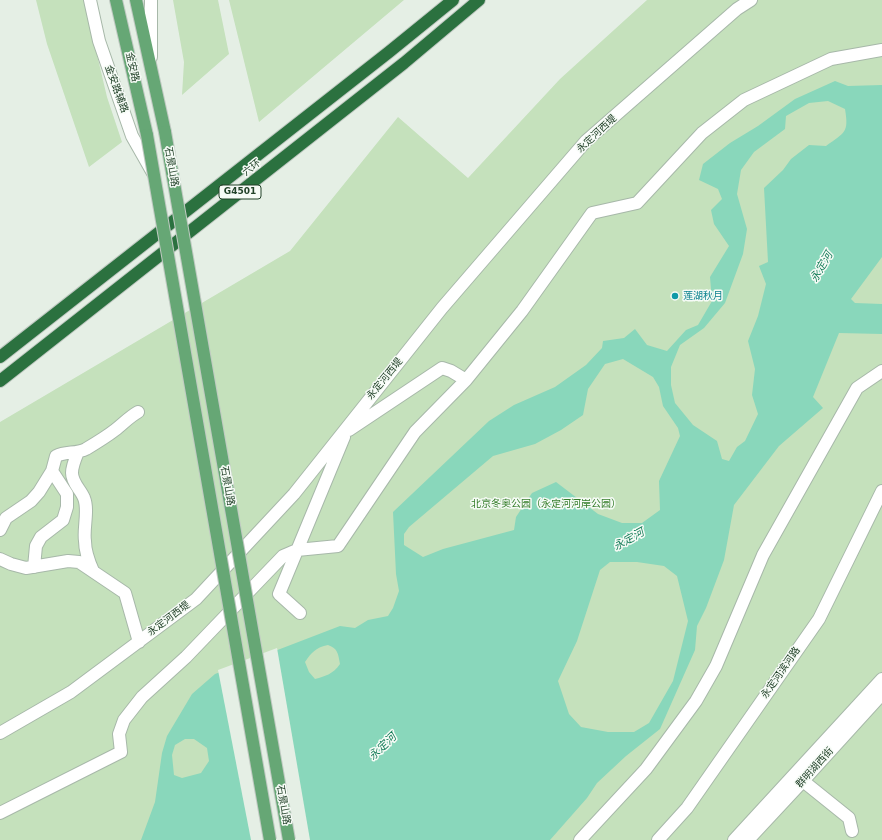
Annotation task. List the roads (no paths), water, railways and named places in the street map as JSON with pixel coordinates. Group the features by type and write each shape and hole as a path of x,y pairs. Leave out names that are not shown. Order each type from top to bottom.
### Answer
{"highway":[{"name":"六环","path":"0,357 389,52 453,0"},
{"name":"六环","path":"0,381 404,63 479,0"}],"main road":[{"name":"金安路","path":"116,0 147,135"},
{"name":"金安路","path":"136,0 165,132"},
{"name":"石景山路","path":"165,132 289,840"},
{"name":"石景山路","path":"147,135 270,840"}],"street":[{"name":"金安路辅路","path":"90,0 99,41 132,136 154,174"},
{"path":"151,0 151,70"},
{"name":"永定河西堤","path":"0,733 71,692 196,599 294,494 345,432 442,308 586,141 737,9 751,0"},
{"path":"0,813 121,752 118,734 124,720 142,697 186,657 283,556 297,550 338,546 415,432 466,380 522,311 592,214 637,203 702,133 744,100 831,59 882,50"},
{"path":"300,613 279,594 345,432 442,368 451,371 466,380"},
{"path":"580,840 646,769 696,701 716,666 762,555 857,388 882,371"},
{"path":"0,530 6,518 31,501 47,480 52,471 56,456 63,452 78,452 105,438 130,416 138,412"},
{"path":"78,452 72,474 76,486 84,499 86,524 84,540 86,553 93,571"},
{"path":"34,567 36,546 41,537 63,520 67,507 67,494 52,471"},
{"name":"永定河滨河路","path":"658,840 687,808 819,619 882,491"},
{"path":"0,559 26,568 68,561 79,562 125,593 139,642"},
{"path":"734,840 882,679"},
{"name":"群明湖西街","path":"748,840 882,694"},
{"path":"803,781 849,818 852,831"}],"water":[{"name":"永定河","path":"835,81 848,86 882,85 882,257 851,299 855,303 882,304 882,334 839,333 813,397 823,408 779,446 734,505 724,560 706,608 697,626 695,650 660,729 626,756 597,783 587,798 550,840 141,840 155,802 162,753 167,736 192,694 215,674 340,626 355,628 368,620 388,616 393,608 399,591 396,574 393,512 489,421 514,405 555,387 586,365 602,348 603,341 624,338 635,329 647,345 667,351 686,330 698,325 712,301 710,277 729,246 714,224 711,210 722,199 718,189 699,180 703,164 730,143 758,126 795,99","holes":["828,101 845,109 846,128 826,146 809,145 791,159 783,170 764,188 768,262 759,266 766,284 758,316 748,341 755,369 752,395 758,414 745,441 737,447 729,461 722,459 717,441 693,425 675,403 671,385 671,367 680,345 704,328 725,303 743,254 747,229 737,194 741,170 754,152 785,129 786,116 809,103","623,359 653,377 659,387 663,406 678,428 680,436 659,481 660,510 642,523 622,523 598,514 556,482 532,493 516,517 514,530 443,549 423,557 404,545 404,534 409,527 493,456 535,444 561,430 583,415 588,389 605,364","610,562 637,562 664,566 677,576 688,621 673,681 649,723 634,732 608,732 581,727 569,714 558,681 577,641 600,570","328,645 334,648 338,654 340,664 329,674 315,679 309,672 305,662 312,653 320,647","185,739 194,739 207,748 209,761 201,773 182,778 174,775 172,755 175,745"]}],"place":[{"name":"莲湖秋月","path":"675,296"}],"park label":[{"name":"北京冬奥公园（永定河河岸公园）","path":"546,504"}]}
